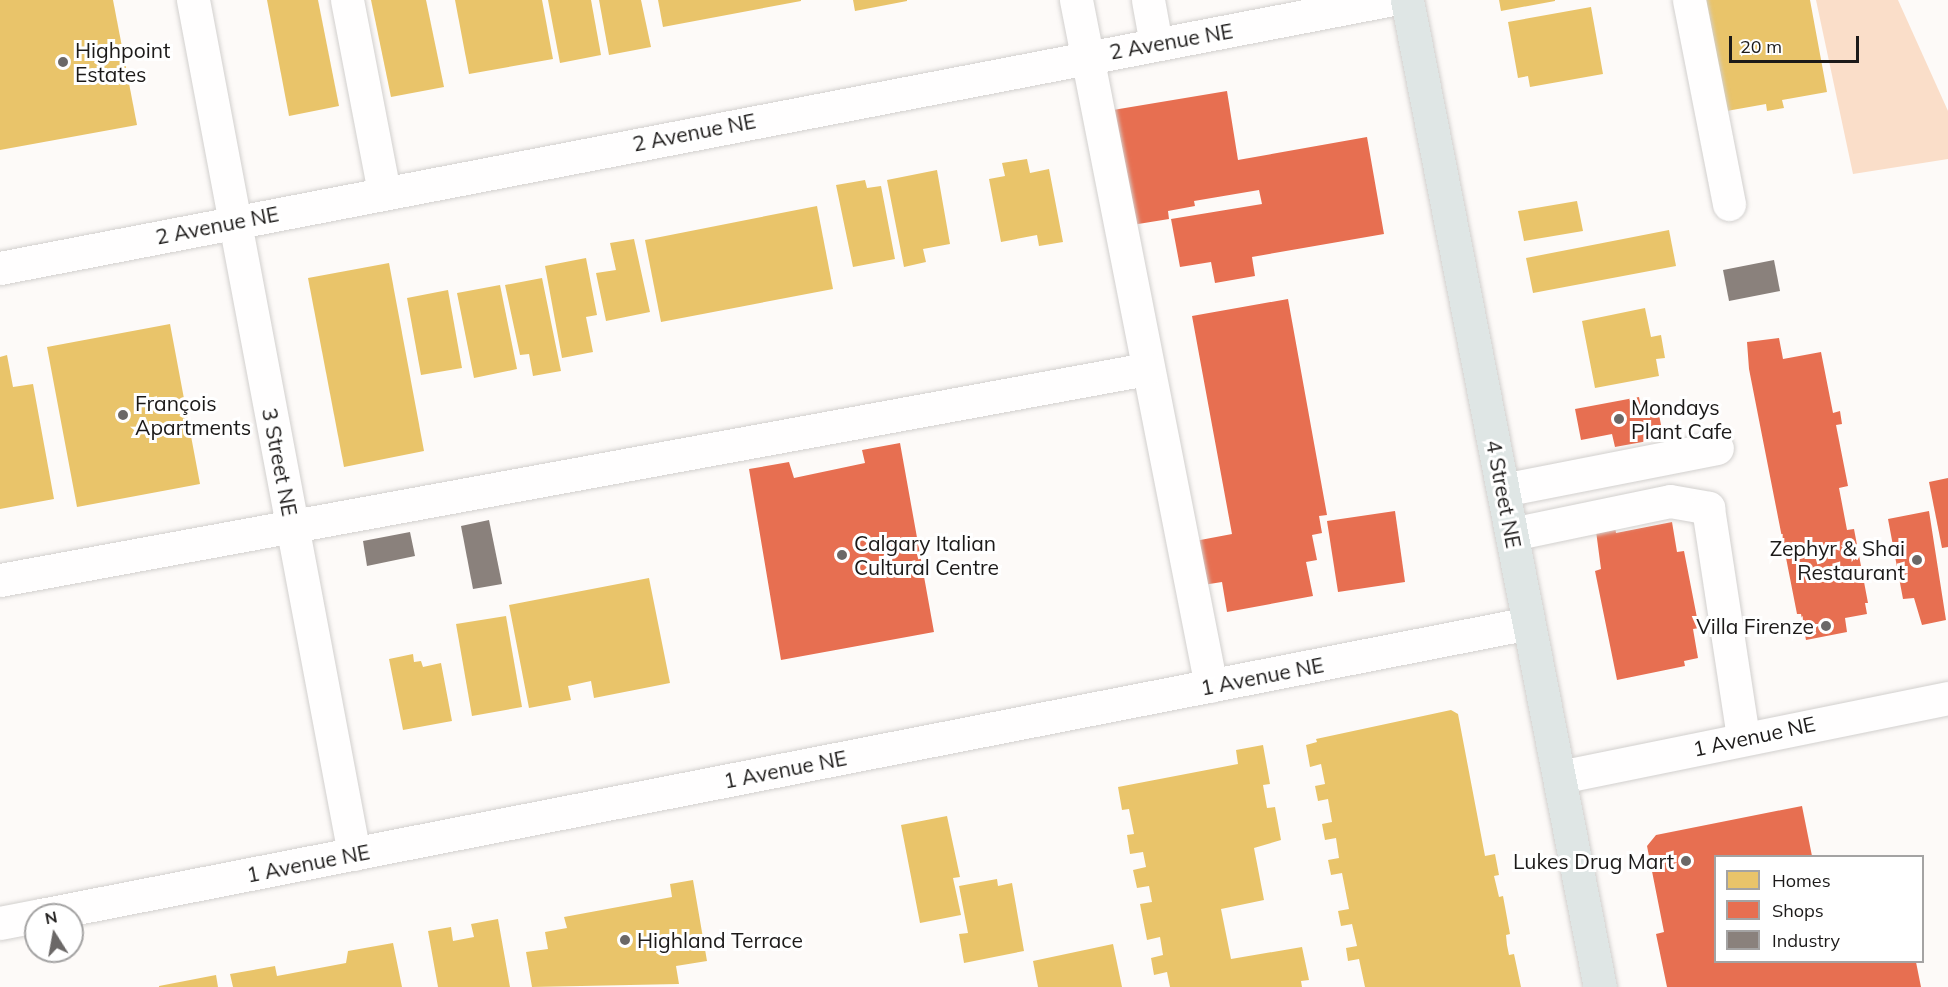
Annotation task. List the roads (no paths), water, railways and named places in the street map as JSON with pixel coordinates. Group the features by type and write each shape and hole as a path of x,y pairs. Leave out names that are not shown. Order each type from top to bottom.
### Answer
{"main road":[{"name":"4 Street NE","path":"1407,0 1600,987"}],"street":[{"name":"3 Street NE","path":"192,0 354,854"},
{"path":"347,0 384,192"},
{"path":"1076,0 1084,57 1211,686"},
{"path":"1148,0 1156,44"},
{"name":"2 Avenue NE","path":"0,268 384,192 1388,0"},
{"path":"1689,0 1729,204"},
{"path":"0,580 1146,369"},
{"path":"1503,490 1717,448"},
{"path":"1512,534 1670,501 1708,508 1743,738"},
{"name":"1 Avenue NE","path":"84,907 1528,623"},
{"name":"1 Avenue NE","path":"1560,777 1948,698"},
{"path":"0,923 24,918"}],"place":[{"name":"Highpoint Estates","path":"63,62"},
{"name":"François Apartments","path":"123,415"},
{"name":"Mondays Plant Cafe","path":"1619,419"},
{"name":"Calgary Italian Cultural Centre","path":"842,555"},
{"name":"Zephyr & Shai Restaurant","path":"1917,560"},
{"name":"Villa Firenze","path":"1826,626"},
{"name":"Lukes Drug Mart","path":"1686,861"},
{"name":"Highland Terrace","path":"625,940"}]}
